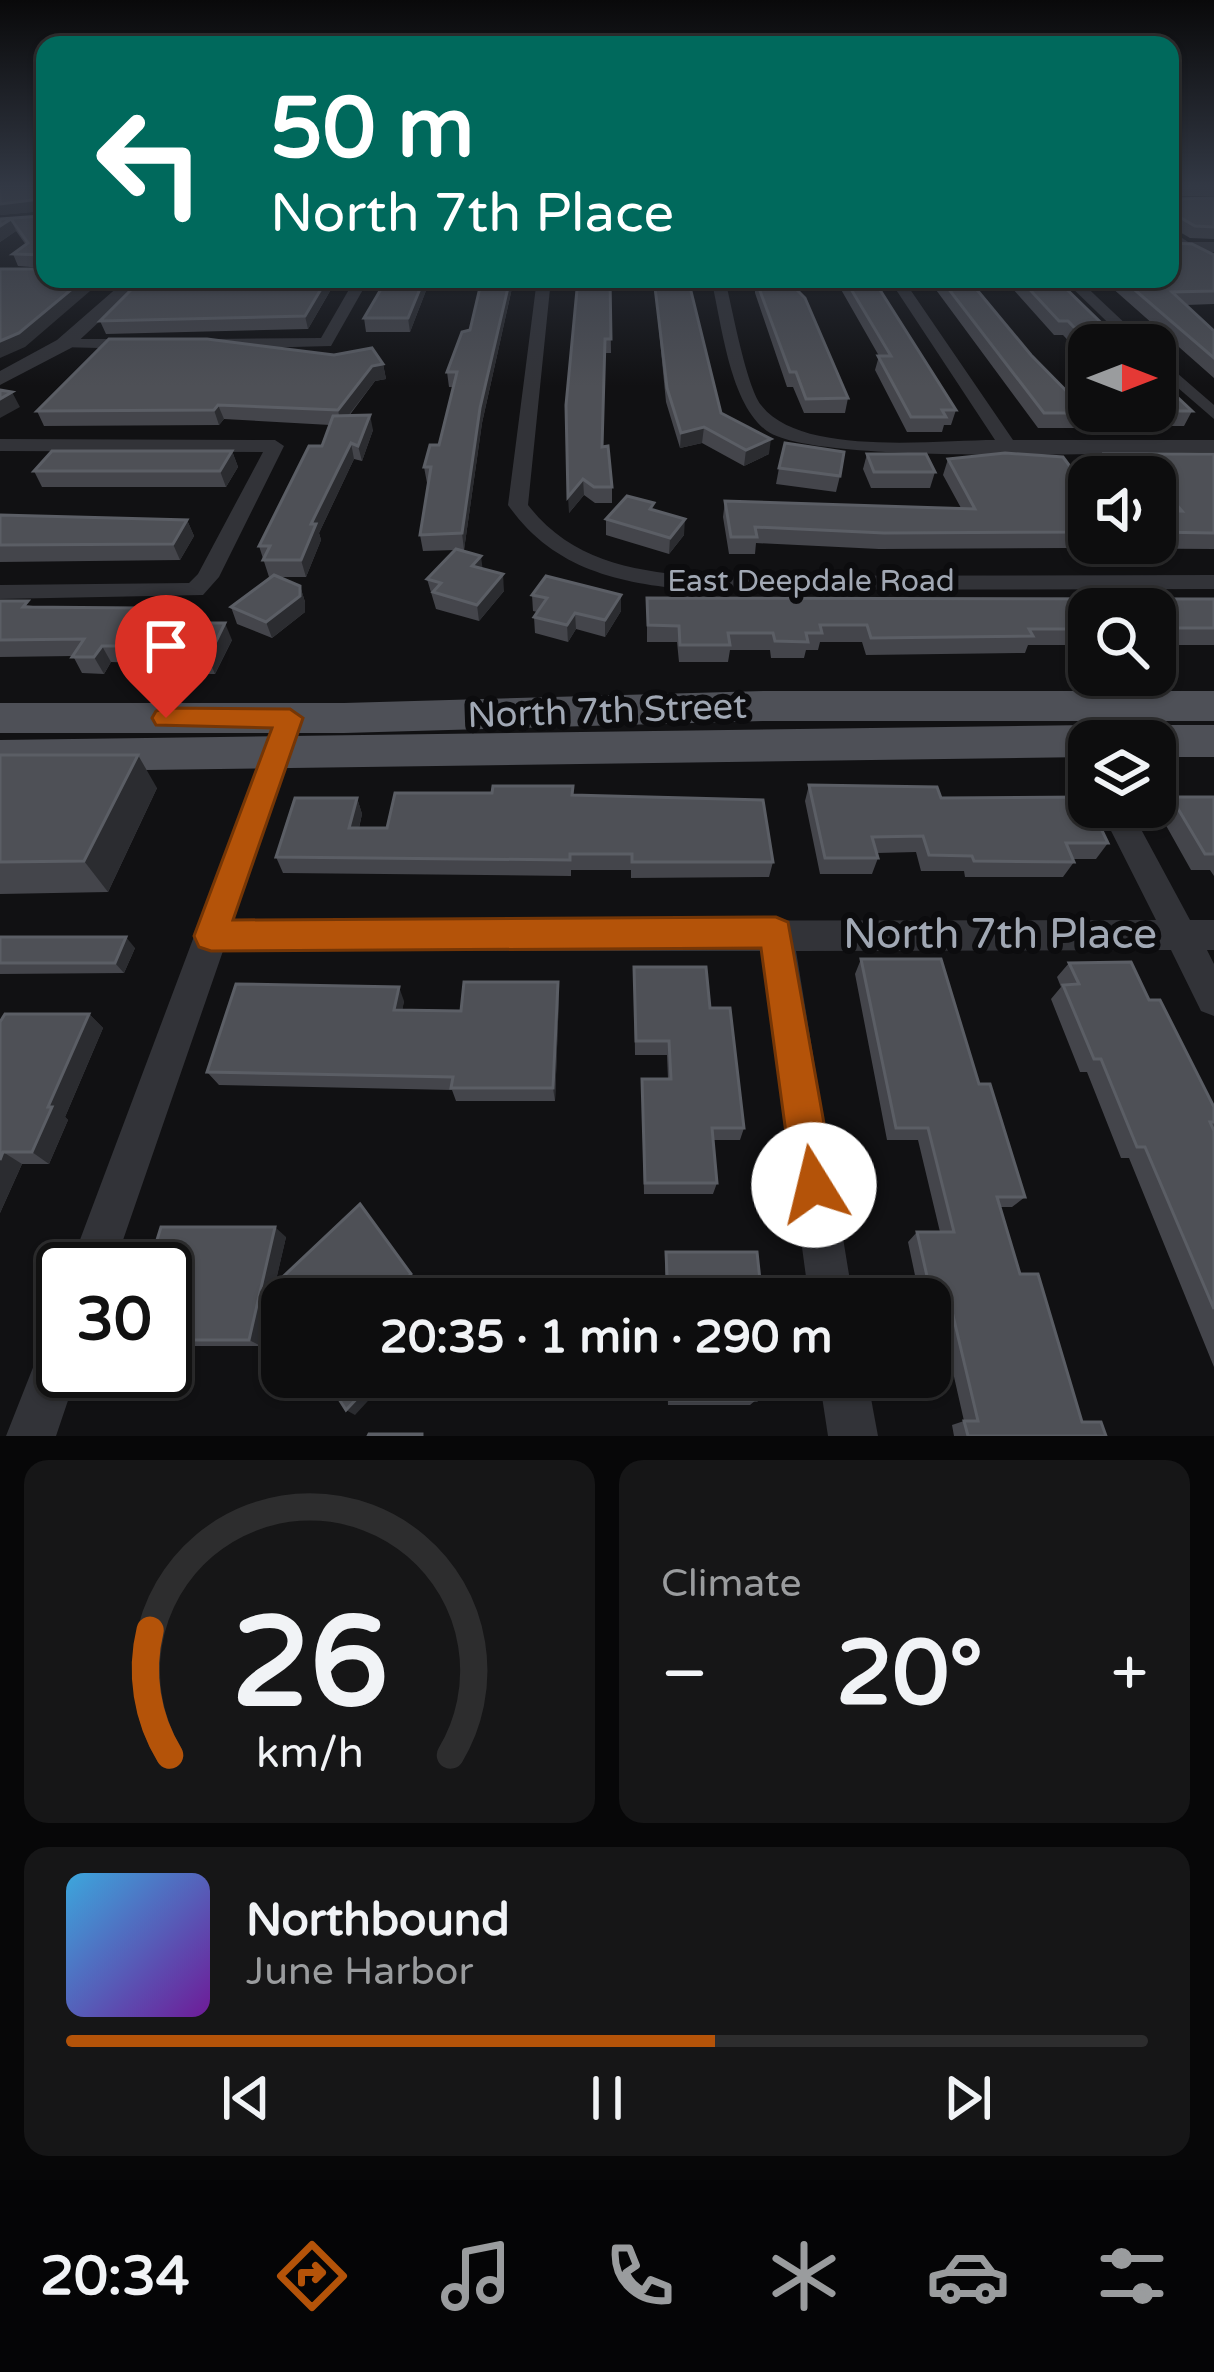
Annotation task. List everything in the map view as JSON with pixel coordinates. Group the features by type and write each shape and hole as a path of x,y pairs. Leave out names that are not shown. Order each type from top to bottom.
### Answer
{"main road":[{"name":"North 7th Street","path":"0,756 763,706 1214,706"},
{"name":"North 7th Street","path":"0,718 283,737 1068,747"},
{"path":"1176,741 1214,741"}],"street":[{"path":"0,379 64,344 127,288"},
{"path":"202,344 326,344 357,288"},
{"name":"East Deepdale Road","path":"543,288 518,505 548,543 572,558 641,579 692,583 1214,582"},
{"path":"720,288 750,403 774,428 826,445 1214,446"},
{"path":"902,288 1008,446"},
{"path":"1080,288 1118,324"},
{"path":"64,344 158,344"},
{"path":"1176,379 1214,414"},
{"path":"0,445 275,446 208,577 195,590 0,592"},
{"path":"101,1242 283,737"},
{"path":"1128,828 1197,934 1214,999"},
{"path":"776,932 829,1278"},
{"name":"North 7th Place","path":"211,936 1197,934"},
{"path":"32,1436 45,1398"},
{"path":"847,1398 853,1436"}],"building":[{"path":"1179,252 1214,255 1214,291 1172,292 1214,331 1214,358 1132,288 1179,288"},
{"path":"0,269 36,269 36,288 73,288 19,333 0,341"},
{"path":"133,288 322,288 305,316 100,321"},
{"path":"382,288 420,288 408,318 364,318"},
{"path":"480,288 508,288 480,408 462,533 420,535 431,467 424,467 430,445 439,445 457,372 447,372 462,332 470,330"},
{"path":"577,288 610,288 602,447 608,446 612,487 594,487 583,479 568,497 566,405"},
{"path":"655,288 690,288 721,413 771,439 746,450 704,427 681,433 667,388"},
{"path":"759,288 795,288 805,298 848,398 806,399 796,372 790,372"},
{"path":"850,288 879,288 956,410 942,410 946,417 911,417 878,356 891,356"},
{"path":"948,288 975,288 1068,393 1068,413 1044,413"},
{"path":"1028,288 1065,288 1102,324 1059,321"},
{"path":"109,339 207,339 334,355 372,348 383,364 372,366 338,410 218,405 214,410 37,411"},
{"path":"1176,396 1192,411 1176,411"},
{"path":"370,415 358,446 351,443 311,524 316,524 301,560 263,560 270,546 259,546 309,446 322,446 333,416"},
{"path":"785,443 844,452 840,476 779,468"},
{"path":"52,451 232,451 220,471 34,471"},
{"path":"1005,453 1063,457 1068,464 1068,532 884,533 755,527 757,537 731,537 725,501 975,509 948,459"},
{"path":"867,454 926,454 935,472 874,472"},
{"path":"1214,454 1214,533 1176,532 1176,511 1182,511 1176,504 1176,456 1107,456"},
{"path":"627,496 654,503 650,509 685,519 670,538 606,519"},
{"path":"0,515 187,520 173,544 0,545"},
{"path":"456,549 481,556 472,566 503,574 477,605 433,592 441,583 427,579"},
{"path":"274,575 300,586 300,596 266,622 231,607"},
{"path":"546,576 621,595 605,620 575,613 567,625 534,617 547,598 532,595"},
{"path":"647,598 1068,599 1068,629 1029,629 1033,636 871,638 867,625 820,625 822,633 806,633 808,642 775,641 773,633 728,633 730,645 680,645 679,626 648,625"},
{"path":"1176,599 1214,599 1214,628 1176,628"},
{"path":"0,601 28,601 23,607 137,608 128,623 225,623 208,658 136,658 143,646 102,646 94,657 72,657 84,639 0,640"},
{"path":"0,755 138,755 84,861 0,862"},
{"path":"809,785 937,787 941,798 1068,797 1068,828 1101,828 1108,843 1066,843 1074,862 974,861 972,856 929,855 923,836 872,837 878,858 825,858"},
{"path":"493,786 573,786 572,795 763,800 773,862 632,862 632,854 570,854 570,860 276,857 295,798 357,798 349,828 387,828 395,793 492,793"},
{"path":"1176,797 1214,797 1214,854 1205,854 1176,805"},
{"path":"0,937 126,937 115,963 0,963"},
{"path":"861,959 941,959 979,1084 990,1084 1025,1197 997,1197 1020,1274 1038,1274 1082,1422 1101,1422 1106,1436 968,1436 964,1421 978,1421 951,1307 951,1278 927,1278 917,1232 954,1232 928,1128 896,1128"},
{"path":"1131,962 1149,1000 1160,1000 1214,1107 1214,1122 1210,1122 1214,1131 1214,1309 1145,1147 1137,1147 1101,1059 1094,1059 1063,985 1079,984 1069,963"},
{"path":"634,967 706,967 710,1008 730,1008 744,1128 712,1128 717,1183 645,1183 642,1079 671,1079 669,1041 636,1041"},
{"path":"464,982 558,982 553,1088 451,1088 453,1077 207,1072 236,984 399,987 394,1010 461,1011"},
{"path":"5,1014 89,1014 32,1152 3,1152 0,1160 0,1022"},
{"path":"360,1204 411,1274 407,1278 282,1278"},
{"path":"161,1227 275,1227 249,1340 192,1340 192,1242 156,1242"},
{"path":"666,1252 757,1252 760,1278 667,1278"},
{"path":"338,1398 357,1398 346,1410"},
{"path":"756,1398 756,1400 670,1400"},
{"path":"422,1434 422,1436 368,1436"}],"route":[{"path":"166,718 290,718 211,936 776,932 814,1185"}]}
